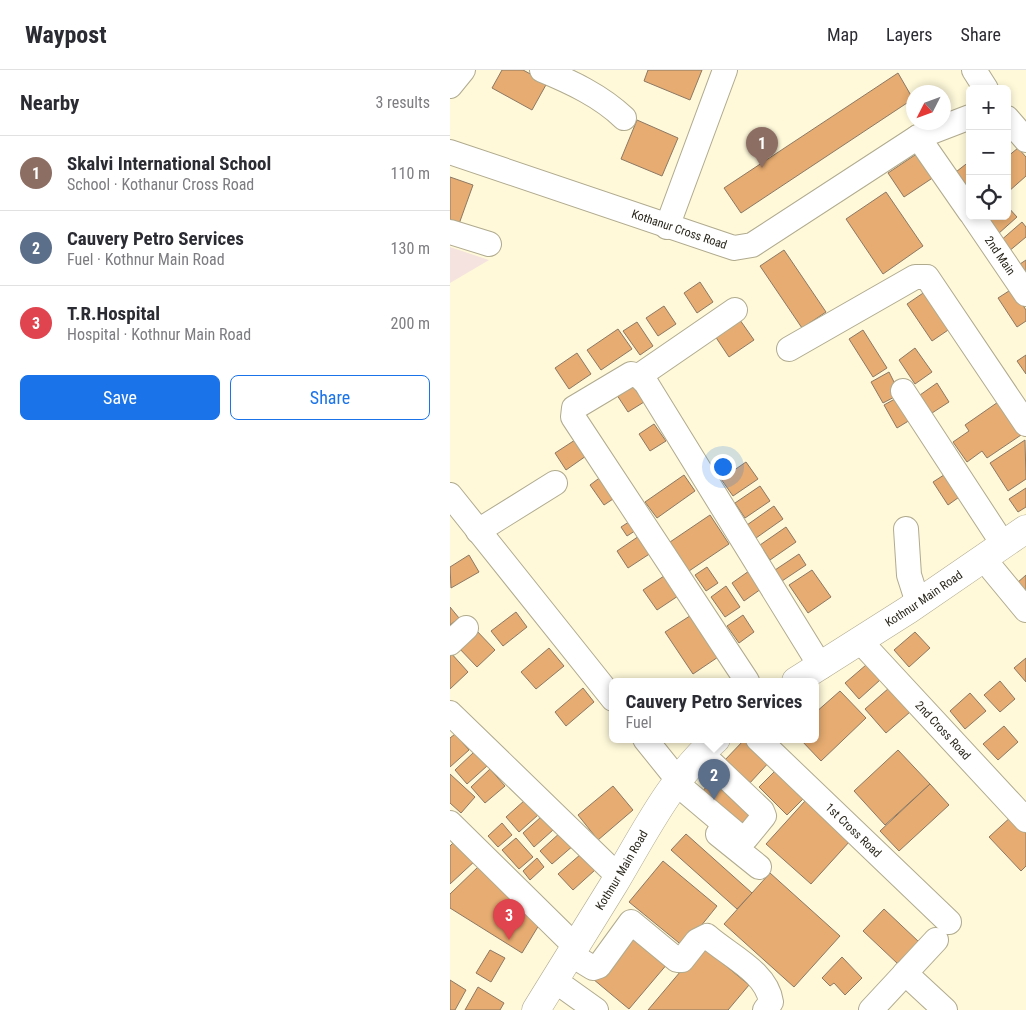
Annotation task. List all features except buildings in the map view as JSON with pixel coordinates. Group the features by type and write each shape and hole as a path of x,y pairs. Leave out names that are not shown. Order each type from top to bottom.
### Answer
{"main road":[{"name":"Kothnur Main Road","path":"801,678 918,603 1026,529"},
{"name":"Kothnur Main Road","path":"536,1010 618,876 653,814 708,746"}],"street":[{"path":"450,86 463,70"},
{"path":"542,70 564,79 610,105 624,118"},
{"path":"667,227 725,70"},
{"path":"974,70 983,85"},
{"name":"Kothanur Cross Road","path":"450,152 667,227 734,248 752,245 918,137 966,119"},
{"path":"1011,123 1026,140"},
{"path":"918,137 966,206"},
{"name":"2nd Main","path":"976,220 1026,294"},
{"path":"450,232 489,244"},
{"path":"789,349 915,277 927,277 1026,424"},
{"path":"639,376 736,310"},
{"path":"745,678 573,417 574,408 631,374 639,376 646,383 821,667"},
{"path":"903,392 1026,610"},
{"path":"478,531 554,483"},
{"path":"450,495 609,694"},
{"path":"906,529 909,575 918,603"},
{"name":"2nd Cross Road","path":"860,641 1026,820"},
{"path":"450,713 618,876"},
{"path":"647,743 674,786 759,867"},
{"name":"1st Cross Road","path":"762,743 942,931 906,973"},
{"path":"674,786 740,838 746,838 764,816 762,811 708,746"},
{"path":"453,831 572,950 593,968 599,966 631,922 677,960 682,960 697,941 707,936 761,979 769,991 770,1002 765,1010"},
{"path":"872,1010 906,973 945,1010"},
{"path":"554,980 596,1010"}],"shaded area":[{"path":"450,247 489,260 450,283"}],"place":[{"name":"Skalvi International School","path":"762,168"},
{"name":"Cauvery Petro Services","path":"714,800"},
{"name":"T.R.Hospital","path":"509,940"}]}
